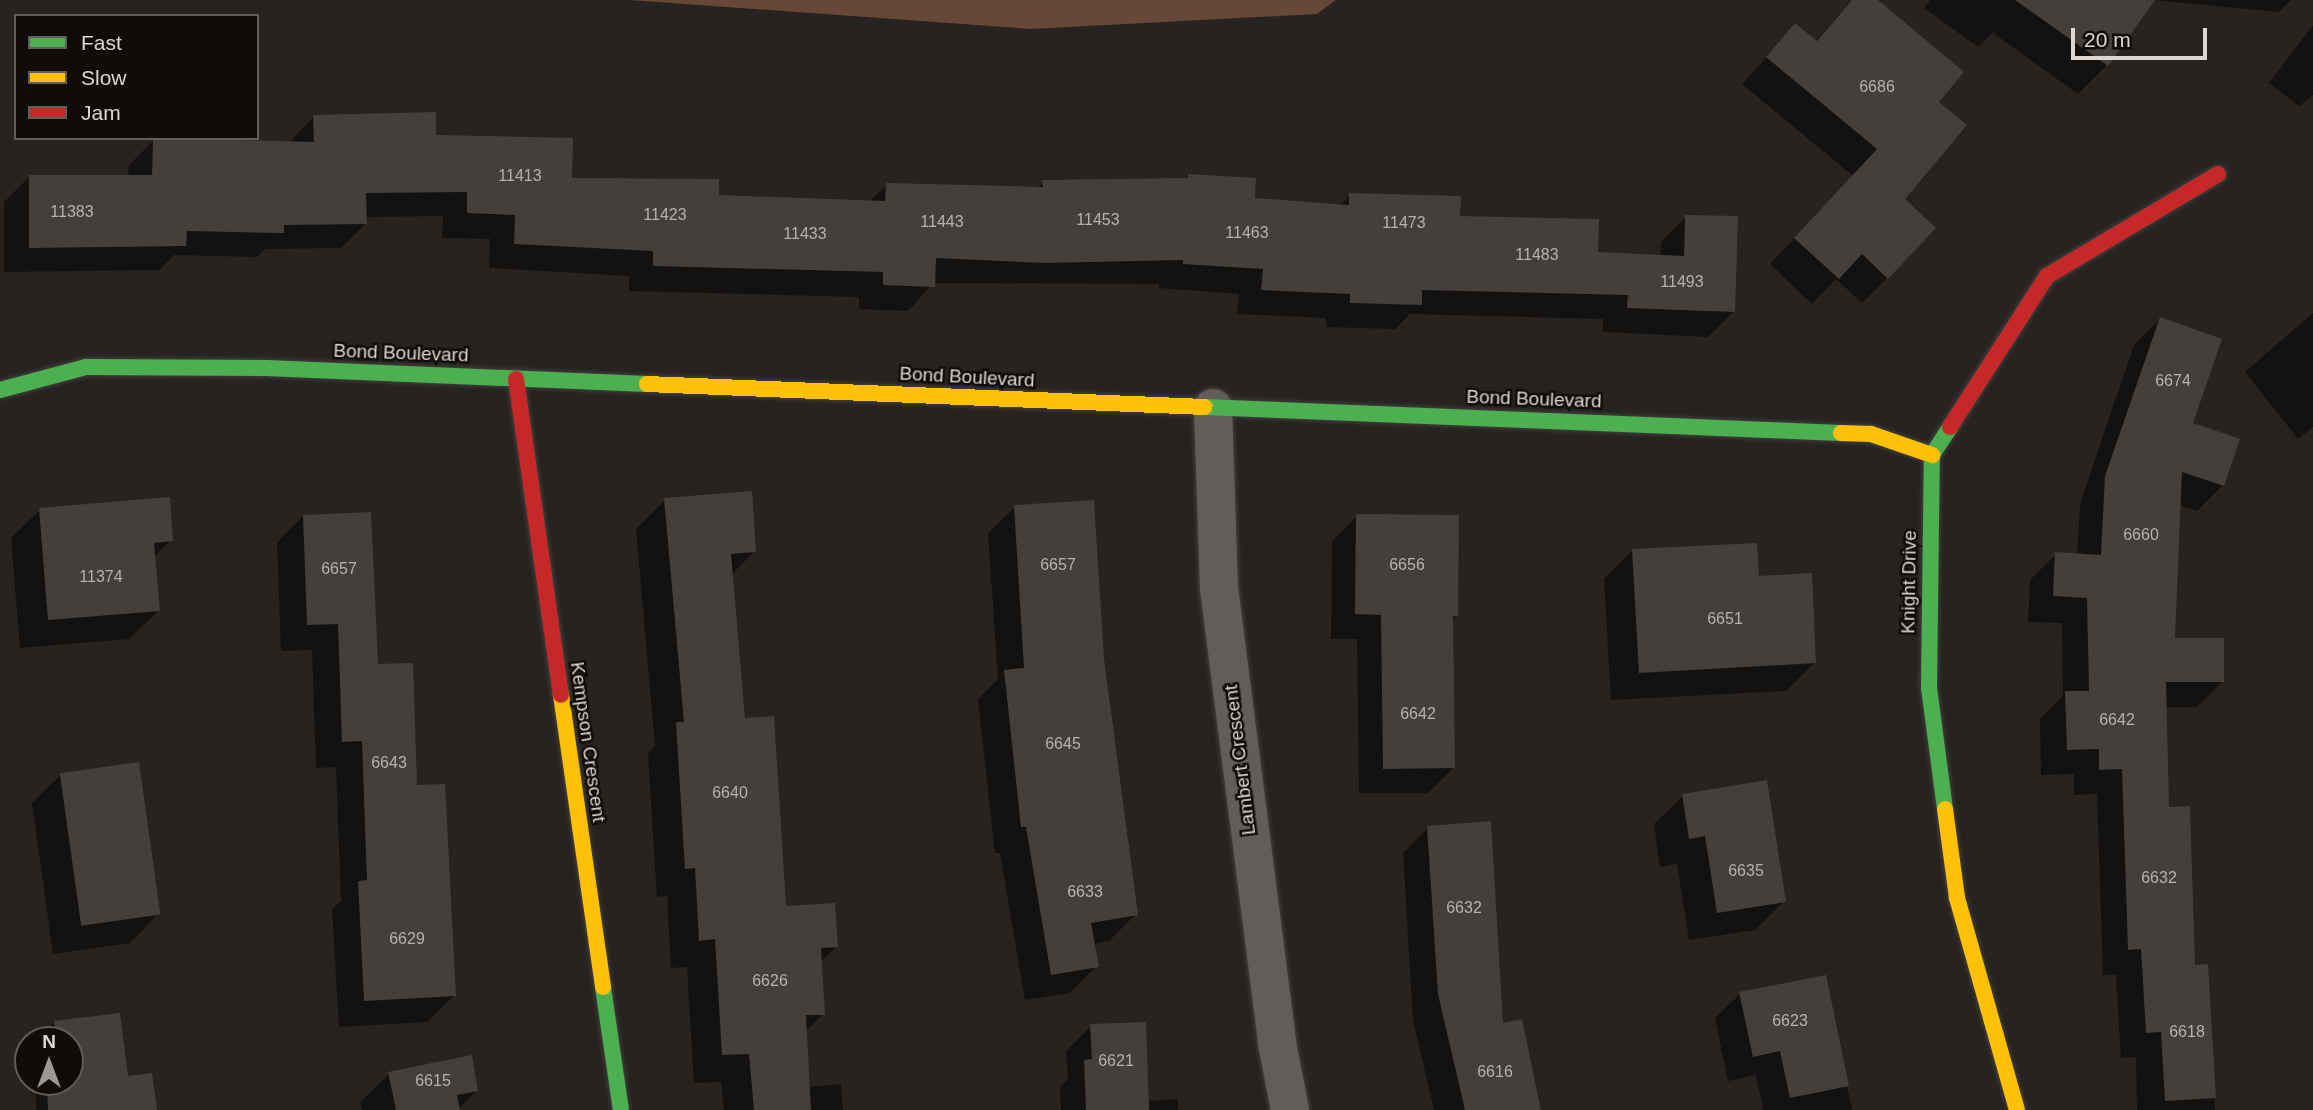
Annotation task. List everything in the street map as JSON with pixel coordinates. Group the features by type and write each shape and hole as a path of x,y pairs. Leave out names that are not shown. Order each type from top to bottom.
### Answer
{"street":[{"path":"1932,455 2047,276 2218,174"},
{"name":"Bond Boulevard","path":"0,390 86,368 266,368 1871,434 1932,455"},
{"name":"Kempson Crescent","path":"516,379 621,1110"},
{"name":"Lambert Crescent","path":"1213,408 1219,588 1277,1042 1290,1110"},
{"name":"Knight Drive","path":"1932,455 1929,688 1957,898 2017,1110"}],"shaded area":[{"path":"629,0 1336,0 1317,14 1031,29"}],"building":[{"path":"1852,0 1878,0 1964,72 1939,102 1967,125 1905,199 1936,228 1888,279 1862,254 1839,279 1794,238 1877,149 1766,57 1795,23 1817,41"},
{"path":"2015,0 2155,0 2108,66"},
{"path":"436,112 436,135 573,138 572,178 719,179 719,195 885,201 886,183 1043,187 1042,180 1188,178 1188,174 1256,178 1255,198 1349,205 1349,193 1461,196 1460,216 1599,219 1598,252 1684,256 1685,215 1738,216 1735,312 1627,308 1628,295 1422,290 1422,305 1350,303 1350,294 1261,290 1263,269 1183,264 1183,260 1044,263 936,258 935,287 883,285 883,272 653,266 653,251 514,244 515,215 467,213 467,192 366,193 367,224 284,225 284,233 187,231 186,246 29,248 29,175 152,175 153,140 314,142 313,115"},
{"path":"2160,317 2222,339 2193,423 2240,439 2224,486 2182,472 2175,638 2224,638 2224,682 2166,682 2169,807 2190,806 2195,965 2208,964 2216,1098 2165,1101 2161,1032 2146,1033 2141,949 2128,950 2122,769 2099,770 2099,749 2067,750 2065,691 2089,691 2087,598 2053,596 2055,552 2101,555 2105,476"},
{"path":"752,491 756,552 731,554 745,718 774,716 786,906 835,903 838,947 821,948 825,1015 806,1015 811,1110 754,1110 749,1054 722,1055 715,939 699,941 695,868 685,869 676,722 684,722 664,498"},
{"path":"170,497 173,541 154,543 160,611 48,620 39,508"},
{"path":"1094,500 1104,659 1138,915 1091,923 1099,967 1051,975 1026,827 1021,827 1004,670 1024,668 1014,505"},
{"path":"371,512 378,664 413,663 417,785 445,784 456,996 364,1001 358,881 367,880 362,741 342,742 338,624 307,625 303,515"},
{"path":"1356,514 1459,515 1458,616 1453,616 1455,768 1383,769 1381,615 1355,614"},
{"path":"1757,543 1759,576 1812,573 1816,663 1639,673 1632,549"},
{"path":"139,762 160,915 81,926 60,773"},
{"path":"1767,780 1786,902 1717,913 1705,836 1689,839 1682,794"},
{"path":"1491,821 1503,1023 1522,1019 1541,1110 1465,1110 1438,994 1427,826"},
{"path":"1826,975 1849,1086 1790,1098 1780,1051 1753,1057 1739,992"},
{"path":"120,1013 128,1076 152,1073 157,1110 48,1110 47,1096 84,1096 84,1026 55,1026 54,1021"},
{"path":"1146,1022 1149,1110 1086,1110 1084,1060 1092,1059 1090,1024"},
{"path":"472,1055 478,1091 457,1095 460,1110 396,1110 388,1072"}],"traffic: fast":[{"path":"0,390 86,367 266,368 647,384"},
{"path":"1205,407 1841,433"},
{"path":"1945,809 1929,688 1932,455 1950,427"},
{"path":"603,987 621,1110"}],"traffic: slow":[{"path":"647,384 1205,407"},
{"path":"1841,433 1871,434 1932,455"},
{"path":"561,695 603,987"},
{"path":"1945,809 1957,898 2017,1110"}],"traffic: jam":[{"path":"1950,427 2047,276 2218,174"},
{"path":"516,379 561,695"}]}
